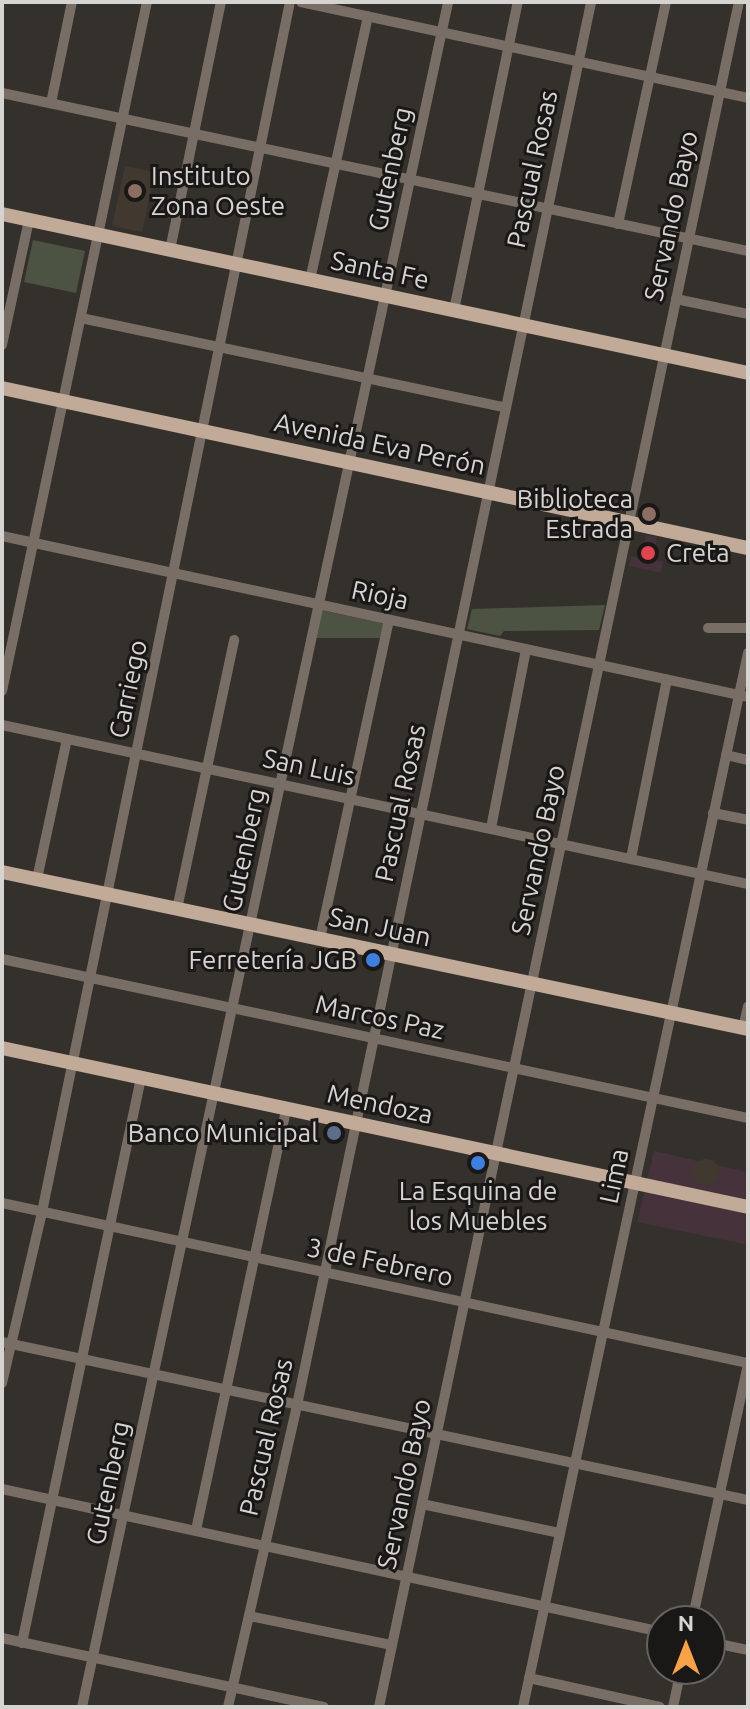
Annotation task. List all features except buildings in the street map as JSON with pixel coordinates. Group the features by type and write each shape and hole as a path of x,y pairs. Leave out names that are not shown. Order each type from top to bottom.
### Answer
{"main road":[{"name":"Santa Fe","path":"2,214 748,373"},
{"name":"Avenida Eva Perón","path":"2,388 350,460 748,548"},
{"name":"San Juan","path":"2,872 746,1028"},
{"name":"Mendoza","path":"2,1048 748,1207"}],"street":[{"path":"51,103 72,2"},
{"path":"2,691 147,2"},
{"path":"170,250 221,2"},
{"name":"Carriego","path":"2,1383 6,1343 42,1212 91,978 263,148 290,2"},
{"path":"301,2 349,7 368,16 748,98"},
{"name":"Gutenberg","path":"82,1707 448,2"},
{"path":"454,310 518,2"},
{"name":"Pascual Rosas","path":"228,1707 297,1405 591,2"},
{"path":"618,224 666,2"},
{"name":"Servando Bayo","path":"379,1707 739,2"},
{"path":"310,280 368,16"},
{"path":"2,93 748,251"},
{"path":"2,345 29,220"},
{"path":"676,299 748,314"},
{"path":"81,318 505,407"},
{"name":"Rioja","path":"2,536 743,696"},
{"path":"320,939 389,620"},
{"path":"708,628 748,628"},
{"path":"177,909 234,640"},
{"path":"491,828 526,649"},
{"name":"Lima","path":"523,1707 713,813 743,696 748,653"},
{"path":"631,858 667,680"},
{"name":"San Luis","path":"2,725 748,884"},
{"path":"37,879 67,739"},
{"path":"726,755 748,760"},
{"path":"713,813 748,820"},
{"name":"Marcos Paz","path":"2,959 748,1118"},
{"path":"746,1028 748,1007"},
{"path":"22,1643 141,1078"},
{"path":"196,1530 286,1109"},
{"name":"3 de Febrero","path":"2,1203 748,1364"},
{"path":"6,1343 748,1500"},
{"path":"696,1605 748,1364"},
{"path":"2,1489 646,1629"},
{"path":"422,1504 560,1533"},
{"path":"249,1616 392,1645"},
{"path":"2,1638 324,1707"},
{"path":"726,1645 748,1650"},
{"path":"529,1678 660,1707"},
{"path":"673,1707 678,1685"}],"shaded area":[{"name":"Instituto Zona Oeste","path":"125,166 155,172 142,232 112,226"},
{"name":"Creta","path":"646,535 657,537 653,560 663,562 661,573 629,566 631,556 641,558"},
{"path":"654,1151 748,1172 748,1245 637,1222"},
{"path":"706,1159 715,1163 719,1172 715,1181 706,1185 697,1181 693,1172 697,1163"}],"green space":[{"path":"33,240 85,251 76,293 24,282"},
{"path":"605,605 599,630 504,631 500,636 467,629 472,609"},
{"path":"320,610 386,624 383,638 314,638"}],"place":[{"name":"Instituto Zona Oeste","path":"135,191"},
{"name":"Biblioteca Estrada","path":"649,514"},
{"name":"Creta","path":"648,553"},
{"name":"Ferretería JGB","path":"373,960"},
{"name":"Banco Municipal","path":"334,1133"},
{"name":"La Esquina de los Muebles","path":"478,1163"}]}
